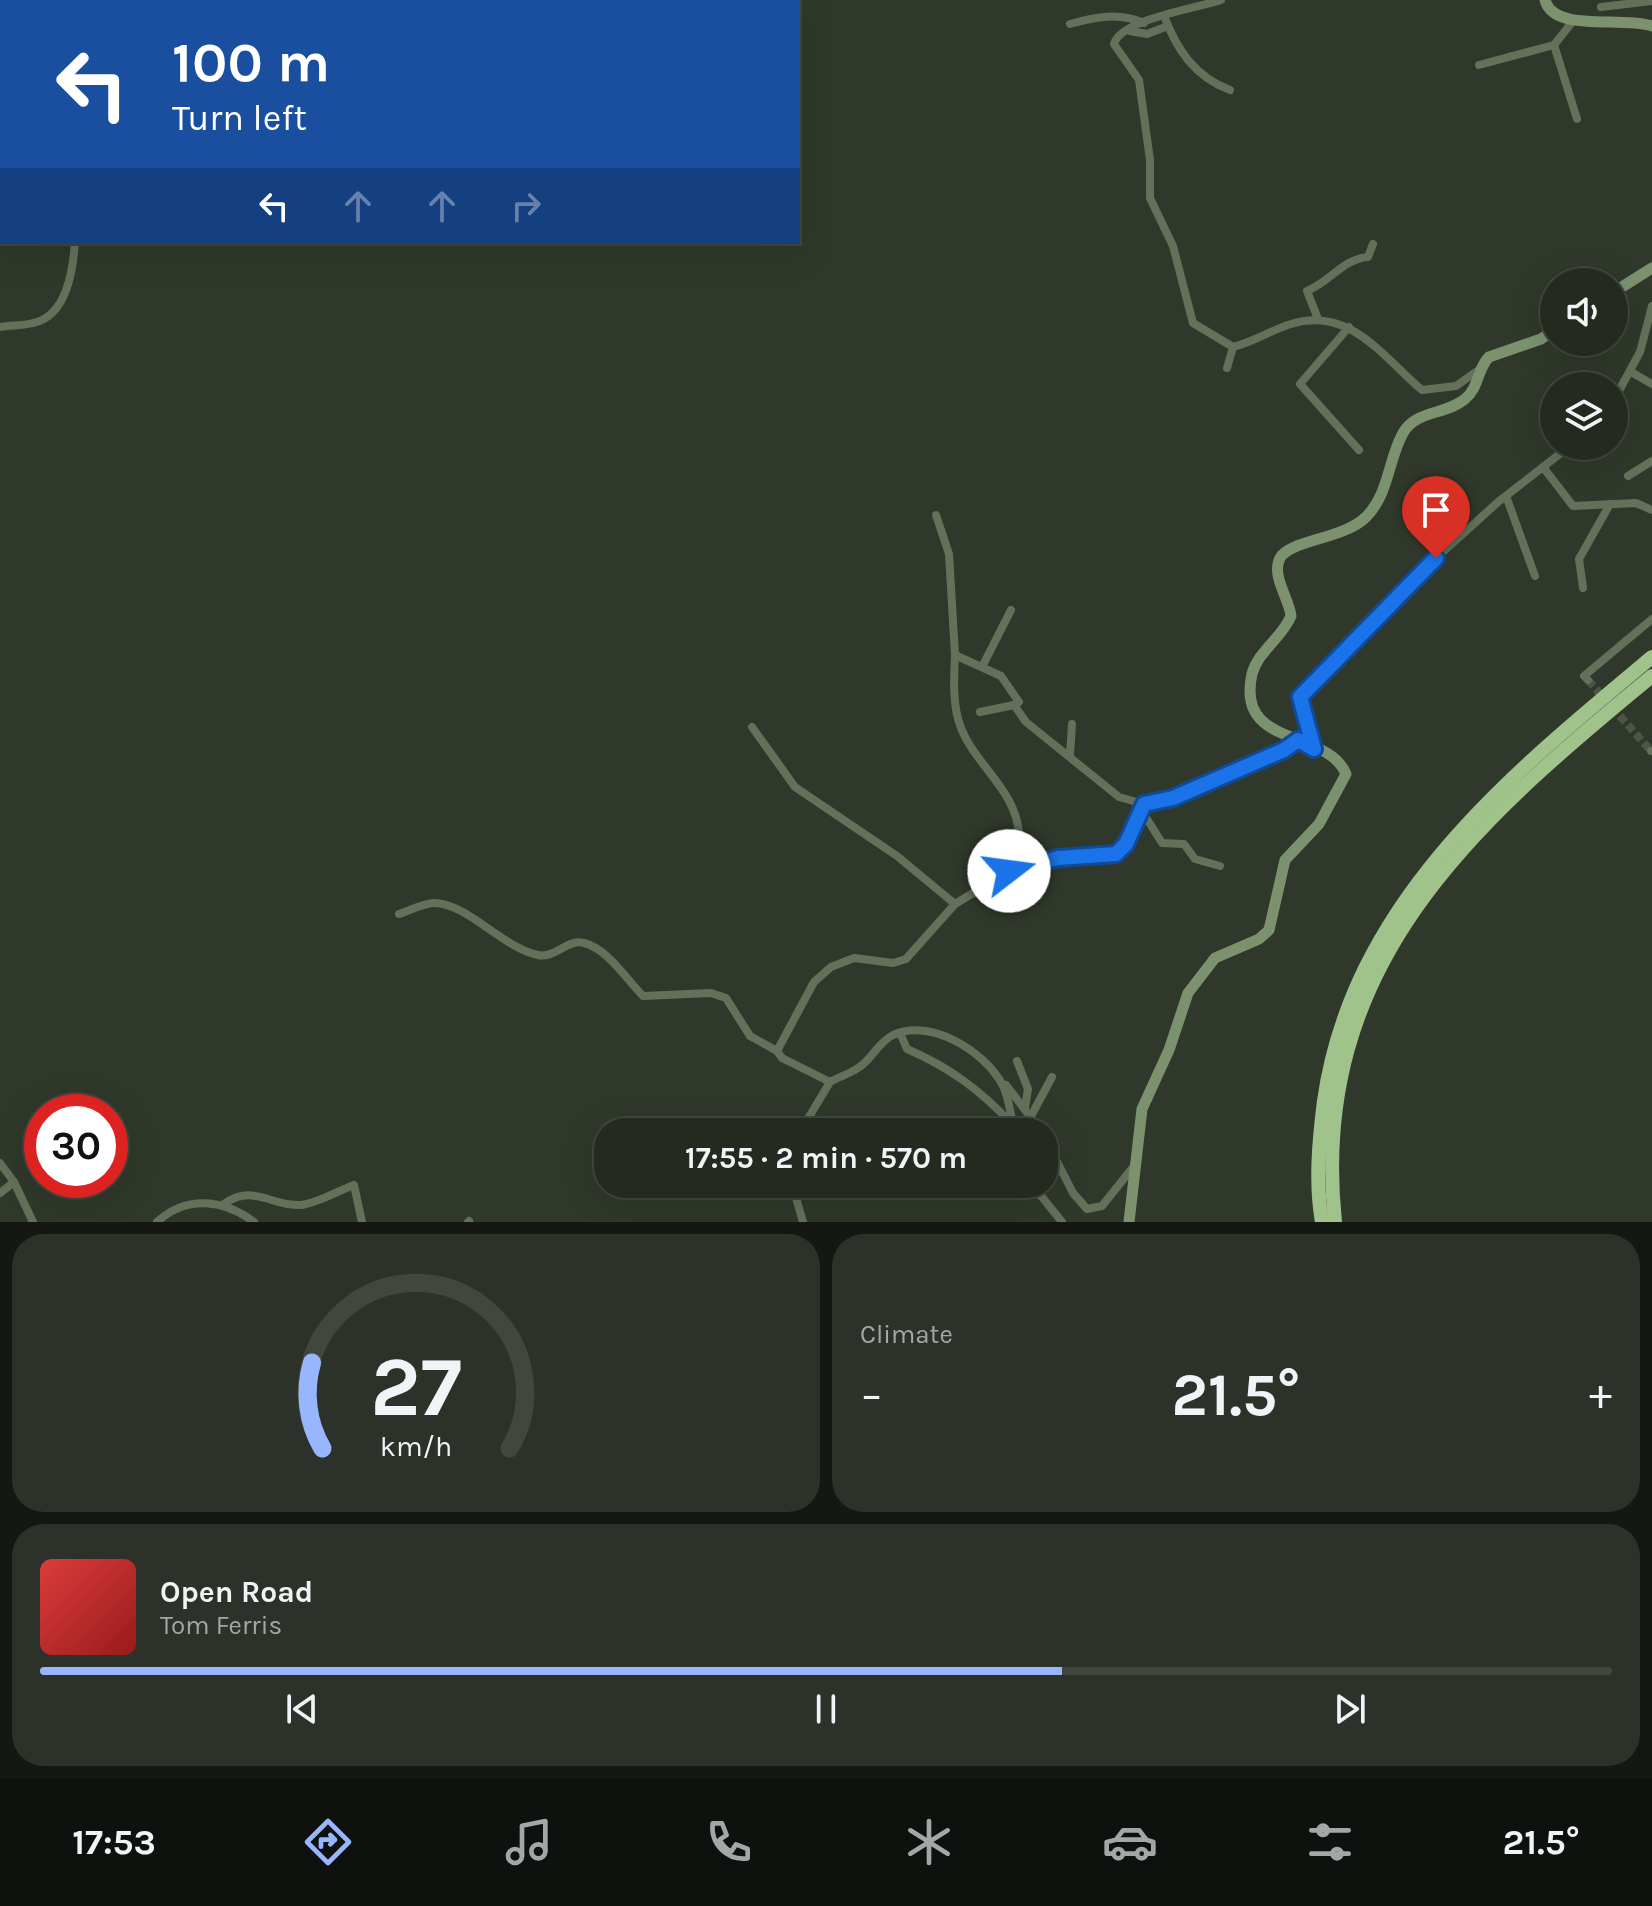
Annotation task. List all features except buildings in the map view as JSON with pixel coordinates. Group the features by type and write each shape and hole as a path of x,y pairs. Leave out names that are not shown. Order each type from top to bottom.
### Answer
{"highway":[{"path":"1322,1222 1319,1165 1328,1074 1346,1012 1380,939 1404,899 1442,849 1483,806 1541,750 1652,657"},
{"path":"1335,1222 1333,1148 1342,1072 1358,1016 1384,958 1430,885 1492,816 1561,750 1652,676"}],"main road":[{"path":"1545,0 1553,15 1573,21 1625,20 1652,26"},
{"path":"1628,283 1652,268"},
{"path":"1129,1222 1142,1109 1169,1050 1188,993 1215,958 1259,939 1269,930 1285,860 1319,824 1344,783 1346,774 1340,763 1261,720 1252,698 1255,665 1282,633 1291,616 1277,574 1279,560 1288,549 1338,536 1369,514 1382,494 1404,431 1413,420 1467,398 1481,368 1502,351 1540,338"}],"street":[{"path":"1221,0 1144,23 1125,31 1114,44 1139,80 1153,209 1173,246 1193,323 1233,347"},
{"path":"1601,7 1652,1"},
{"path":"1070,24 1096,17 1125,16 1144,23"},
{"path":"1164,16 1175,42 1198,72 1230,90"},
{"path":"1479,65 1554,45 1573,21"},
{"path":"1125,31 1147,34 1168,26"},
{"path":"1554,45 1577,119"},
{"path":"0,327 35,323 55,308 69,282 75,244"},
{"path":"1318,319 1307,291 1324,284 1355,257 1368,257 1373,244"},
{"path":"1628,377 1640,352 1652,306"},
{"path":"1233,347 1292,323 1318,319 1349,327 1382,351 1422,390 1456,386 1481,368"},
{"path":"1349,327 1300,384 1359,450"},
{"path":"1227,368 1233,347"},
{"path":"1631,372 1652,384"},
{"path":"1314,749 1300,697 1413,579 1506,496 1552,460"},
{"path":"1628,476 1652,461"},
{"path":"1543,467 1573,506 1636,503 1652,510"},
{"path":"1506,496 1535,576"},
{"path":"1583,588 1579,559 1610,504"},
{"path":"936,515 949,554 955,655 954,696 961,728 1001,787 1017,821 1018,842 1009,871"},
{"path":"983,665 1011,610"},
{"path":"1588,680 1584,676 1652,619"},
{"path":"955,655 983,665 1008,683 1019,702 980,712"},
{"path":"1014,705 1026,722 1119,797 1143,807 1173,798 1284,750 1298,740"},
{"path":"1070,755 1072,724"},
{"path":"752,727 795,787 925,877 955,904"},
{"path":"777,1051 814,982 831,967 854,958 893,963 906,959 955,904 1009,871 1058,858 1116,854 1126,844 1143,807"},
{"path":"1143,807 1162,843 1184,844 1195,859 1220,866"},
{"path":"399,914 434,903 458,911 523,952 544,956 571,943 583,942 604,953 643,996 711,993 726,998 750,1036 777,1051 782,1058 830,1082"},
{"path":"808,1118 830,1082 859,1068 872,1050 900,1033 924,1030 967,1048 997,1076 1032,1118"},
{"path":"900,1033 907,1049 935,1060 978,1089 1005,1118"},
{"path":"1017,1061 1028,1089 1028,1112"},
{"path":"997,1076 1005,1091 1012,1118"},
{"path":"1028,1112 1052,1077"},
{"path":"0,1163 14,1182 33,1222"},
{"path":"1058,1164 1073,1193 1087,1209 1102,1206 1135,1166"},
{"path":"0,1193 14,1182"},
{"path":"224,1204 239,1195 270,1197 284,1205 309,1204 354,1185 362,1222"},
{"path":"796,1198 803,1222"},
{"path":"1043,1198 1062,1222"},
{"path":"157,1222 181,1208 200,1203 224,1204 254,1222"}],"tunnel":[{"path":"1588,680 1651,751"}],"route":[{"path":"1009,871 1058,858 1108,857 1116,854 1126,844 1144,804 1173,798 1244,764 1284,750 1298,740 1314,749 1300,697 1436,558"}]}
